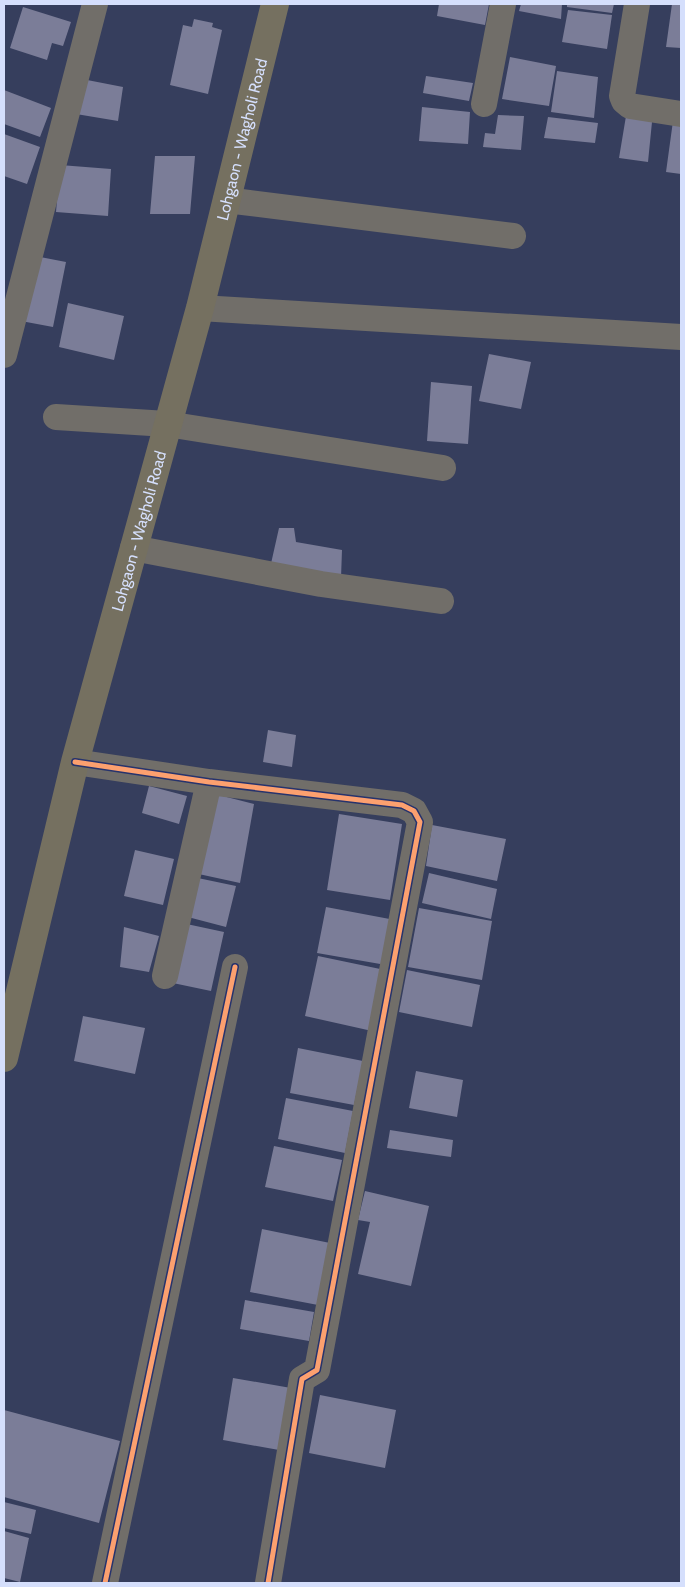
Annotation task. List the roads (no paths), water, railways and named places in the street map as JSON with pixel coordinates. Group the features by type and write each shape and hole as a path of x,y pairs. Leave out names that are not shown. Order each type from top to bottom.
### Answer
{"main road":[{"name":"Lohgaon - Wagholi Road","path":"4,1058 75,762 200,308 275,4"}],"street":[{"path":"4,355 95,4"},
{"path":"484,104 503,4"},
{"path":"637,4 622,96 624,101 630,106 681,114"},
{"path":"226,200 513,236"},
{"path":"200,308 681,337"},
{"path":"56,417 167,424 443,468"},
{"path":"133,548 321,584 441,601"},
{"path":"75,762 209,782 402,805 414,811 420,822 318,1370 302,1379 268,1583"},
{"path":"165,976 209,782"},
{"path":"105,1583 235,967"}]}
